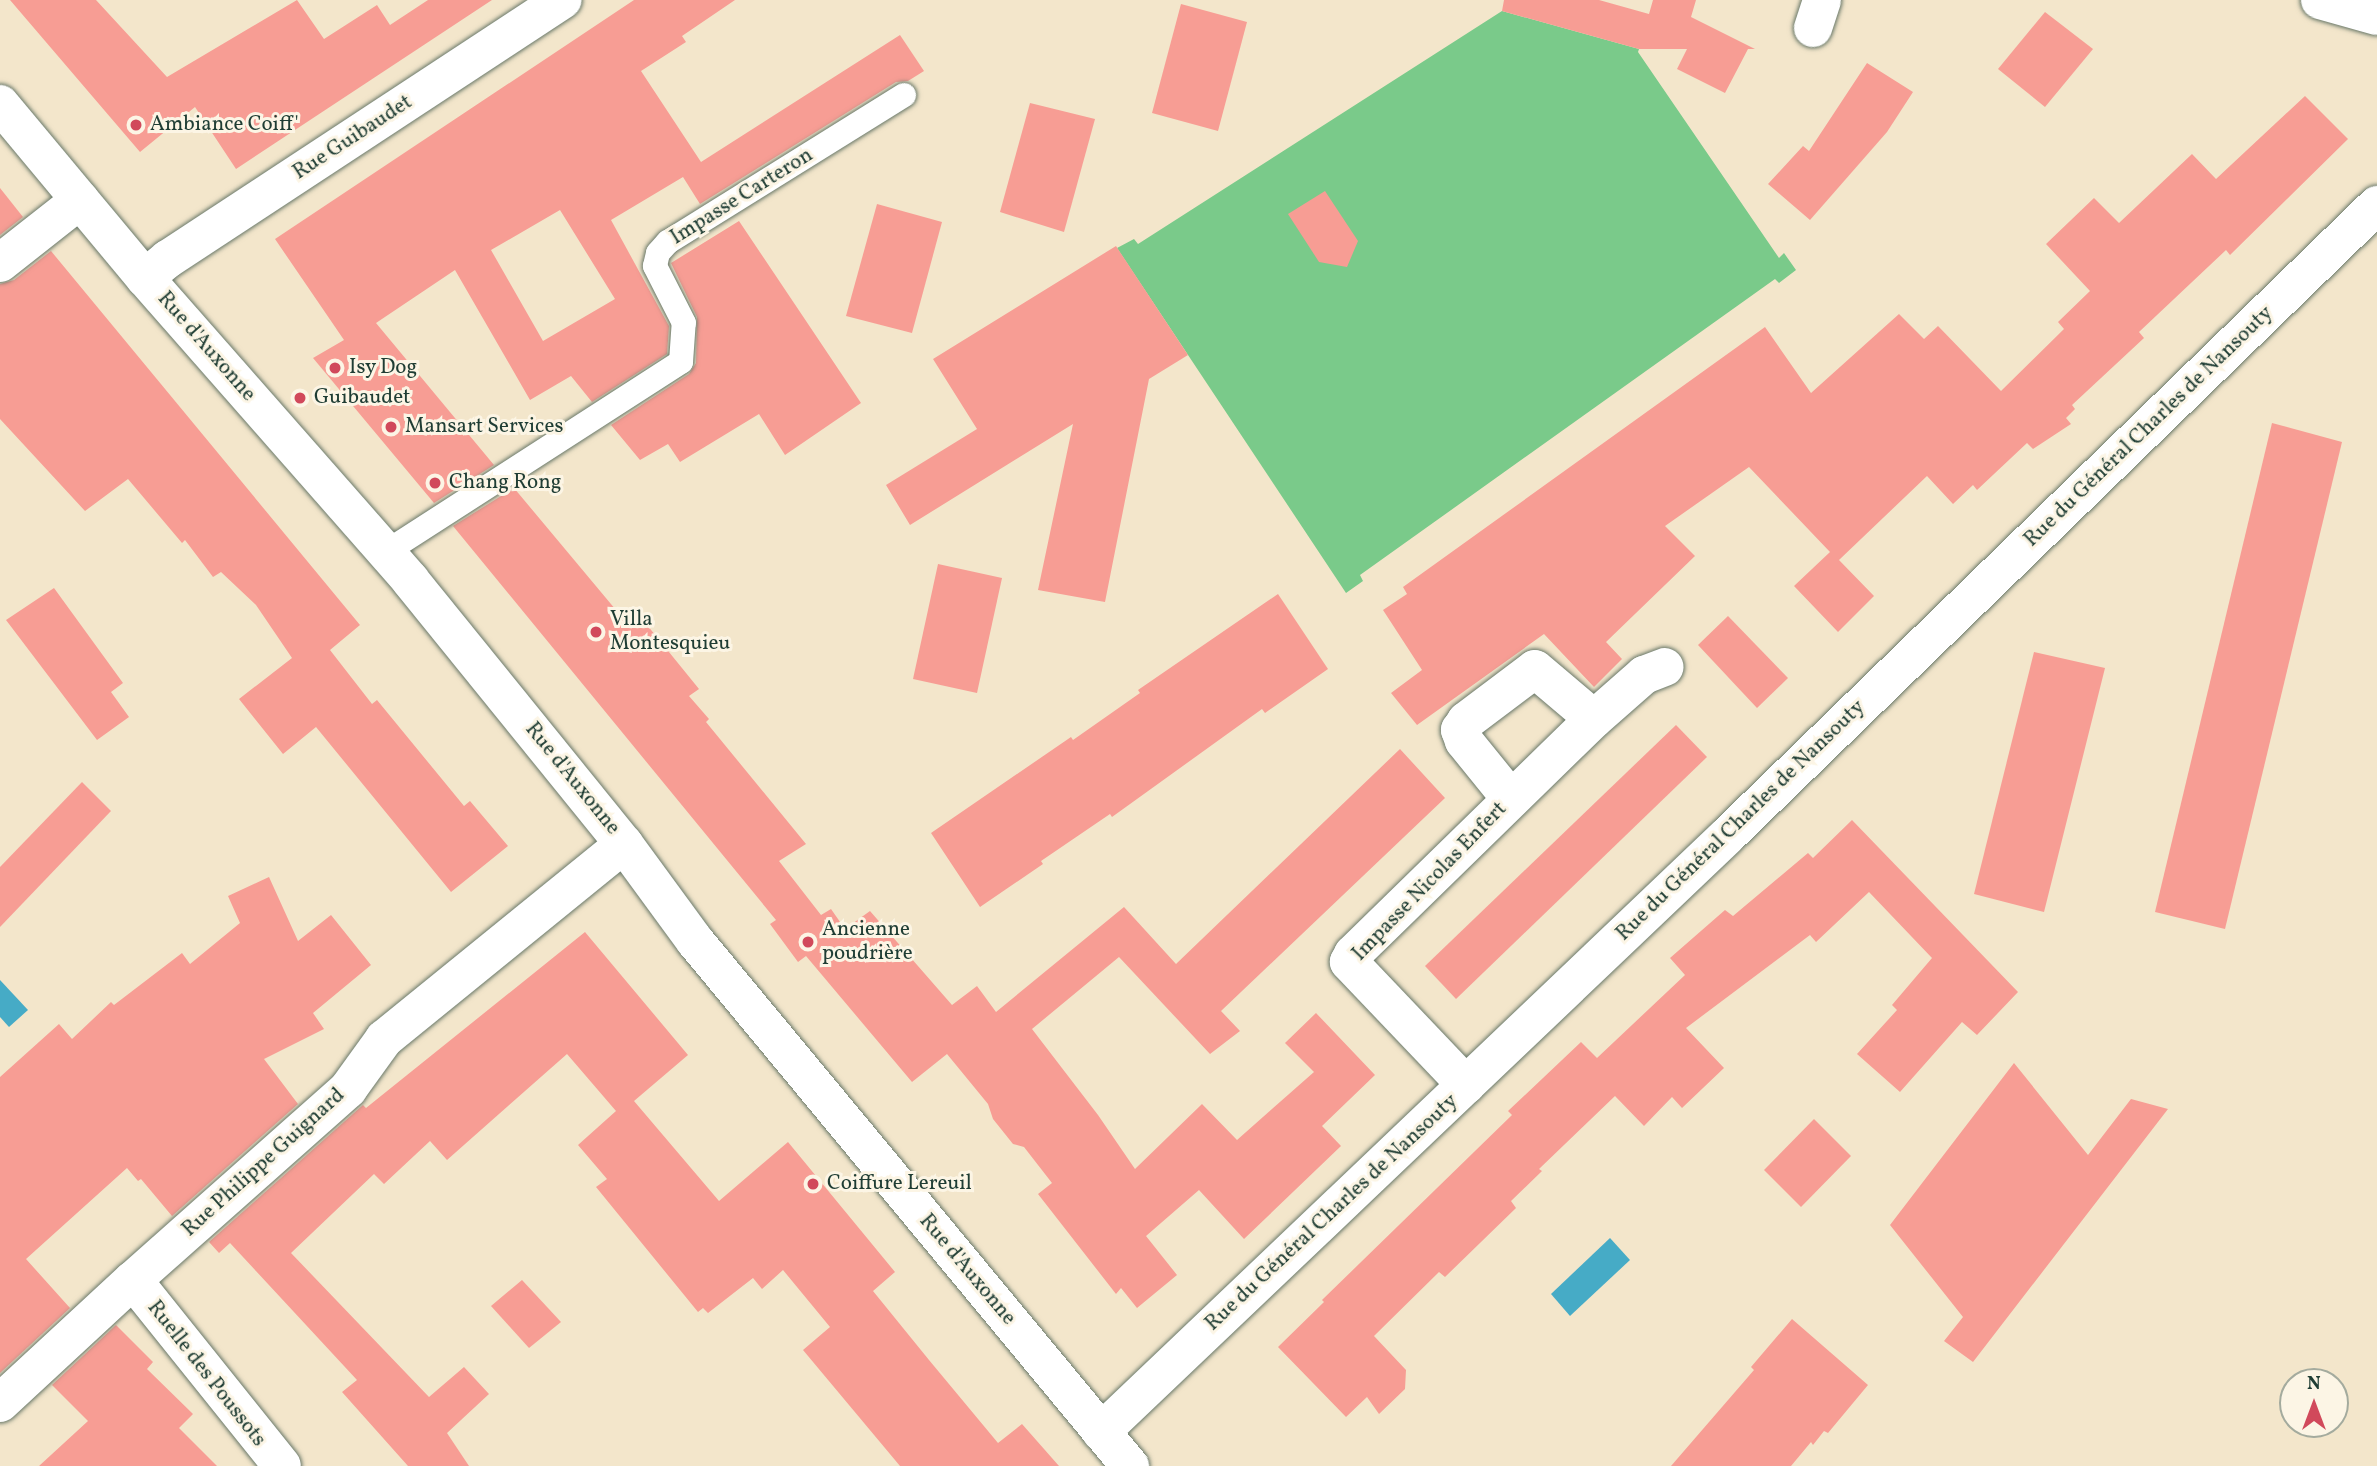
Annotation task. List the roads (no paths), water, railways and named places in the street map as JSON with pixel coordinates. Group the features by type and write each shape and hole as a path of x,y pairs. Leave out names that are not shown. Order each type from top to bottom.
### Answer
{"street":[{"name":"Rue Guibaudet","path":"145,278 177,253 562,0"},
{"path":"2320,0 2377,16"},
{"name":"Rue d'Auxonne","path":"0,104 145,278 386,552 624,844 695,941 1130,1466"},
{"path":"0,262 80,200"},
{"name":"Rue du Général Charles de Nansouty","path":"1101,1432 1466,1085 2377,205"},
{"name":"Impasse Nicolas Enfert","path":"1466,1085 1349,962 1353,954 1594,719 1644,675 1665,667"},
{"name":"Impasse Nicolas Enfert","path":"1511,799 1464,741 1460,730 1466,721 1535,669 1594,719"},
{"name":"Rue Philippe Guignard","path":"0,1403 133,1280 348,1089 384,1039 624,844"},
{"name":"Ruelle des Poussots","path":"133,1280 282,1466"}],"lane":[{"name":"Impasse Carteron","path":"386,552 681,362 684,323 655,266 658,253 668,243 904,95"}],"water":[{"path":"0,980 28,1010 9,1027 0,1017"},
{"path":"1610,1238 1630,1260 1570,1316 1551,1294"}],"place":[{"name":"Ambiance Coiff'","path":"136,125"},
{"name":"Isy Dog","path":"335,368"},
{"name":"Guibaudet","path":"300,398"},
{"name":"Mansart Services","path":"391,427"},
{"name":"Chang Rong","path":"435,483"},
{"name":"Villa Montesquieu","path":"596,632"},
{"name":"Ancienne poudrière","path":"808,942"},
{"name":"Coiffure Lereuil","path":"813,1184"}]}
